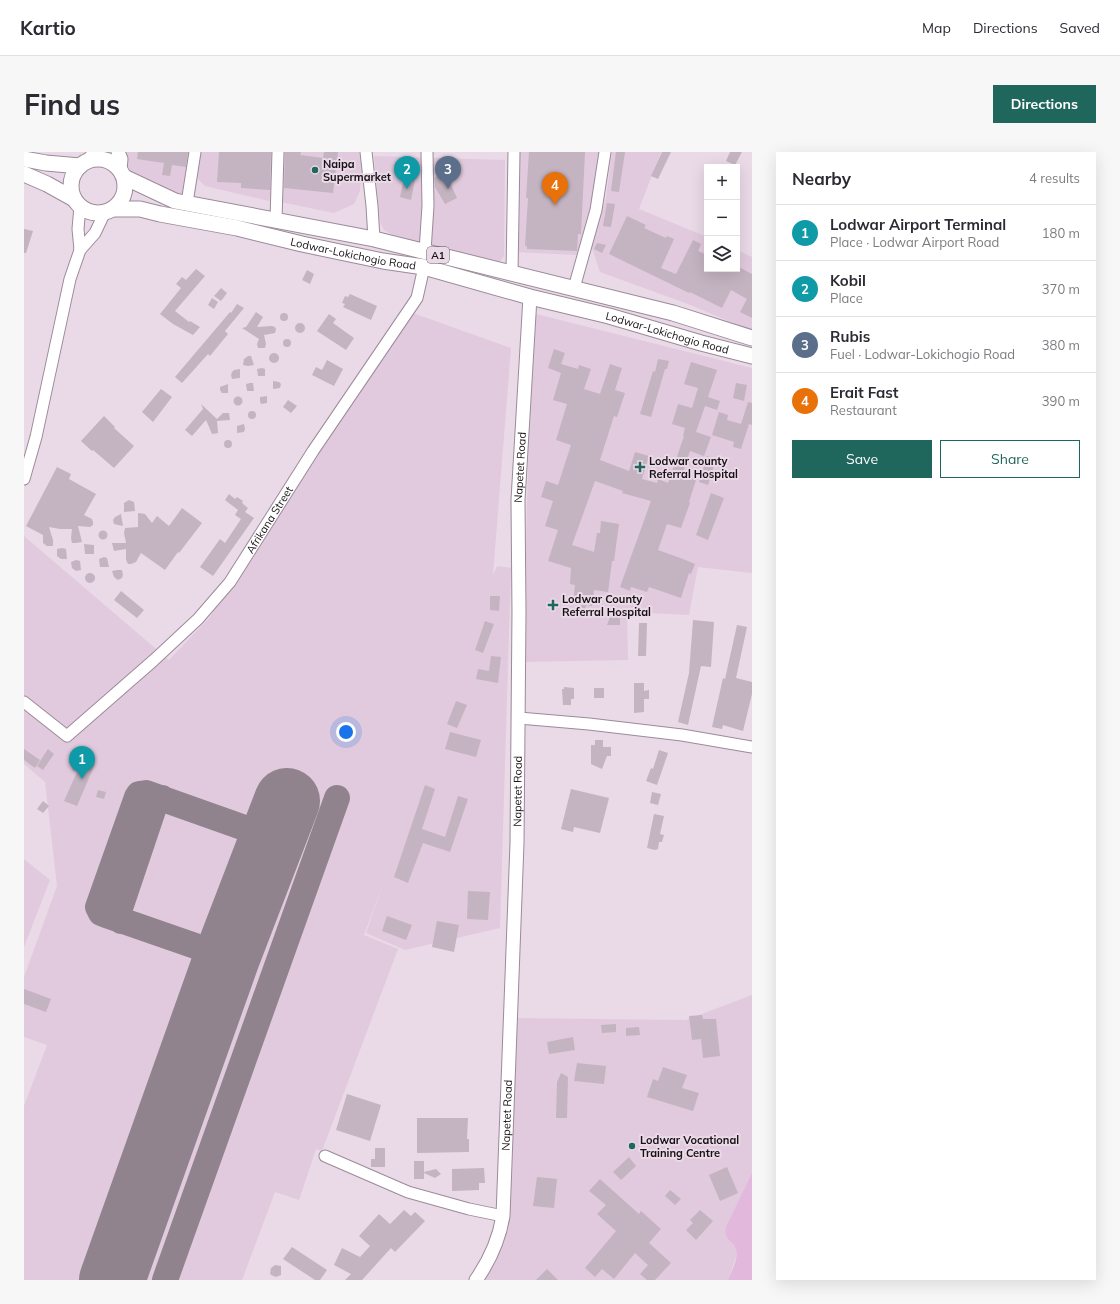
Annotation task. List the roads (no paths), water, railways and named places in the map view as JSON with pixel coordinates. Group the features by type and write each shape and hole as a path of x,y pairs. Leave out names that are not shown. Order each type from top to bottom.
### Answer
{"highway":[{"name":"A1","path":"24,159 46,163 96,159 105,160 113,163 122,173"},
{"path":"77,203 71,190 72,181 75,173 88,160"},
{"name":"Lodwar-Lokichogio Road","path":"122,173 175,201 210,209 374,239 425,251 673,313 752,338"},
{"path":"110,211 120,202 124,194 126,185 122,173"},
{"name":"A1","path":"24,174 47,184 87,211 110,211"},
{"name":"Lodwar-Lokichogio Road","path":"110,211 140,209 237,228 302,244 379,260 424,267 752,356"}],"main road":[{"path":"118,152 121,159 122,173"},
{"name":"Napetet Road","path":"476,1280 492,1254 500,1232 503,1216 517,843 520,612 518,500 530,297"}],"street":[{"path":"187,203 196,152"},
{"path":"276,220 278,152"},
{"path":"366,152 374,239"},
{"path":"425,251 428,206 427,152"},
{"path":"512,273 514,152"},
{"path":"574,288 596,210 605,152"},
{"path":"77,203 80,250"},
{"path":"24,480 36,437 70,279 80,250 95,233 110,211"},
{"name":"Afrikana Street","path":"24,702 66,736 154,660 198,619 230,582 313,451 417,298 424,267"},
{"path":"518,718 589,724 752,747"},
{"path":"325,1156 408,1192 469,1209 503,1216"}],"place":[{"name":"Naipa Supermarket","path":"315,170"},
{"name":"Kobil","path":"407,189"},
{"name":"Rubis","path":"448,189"},
{"name":"Erait Fast","path":"555,205"},
{"name":"Lodwar county Referral Hospital","path":"640,467"},
{"name":"Lodwar County Referral Hospital","path":"553,605"},
{"name":"Lodwar Airport Terminal","path":"82,779"},
{"name":"Lodwar Vocational Training Centre","path":"632,1146"}]}
